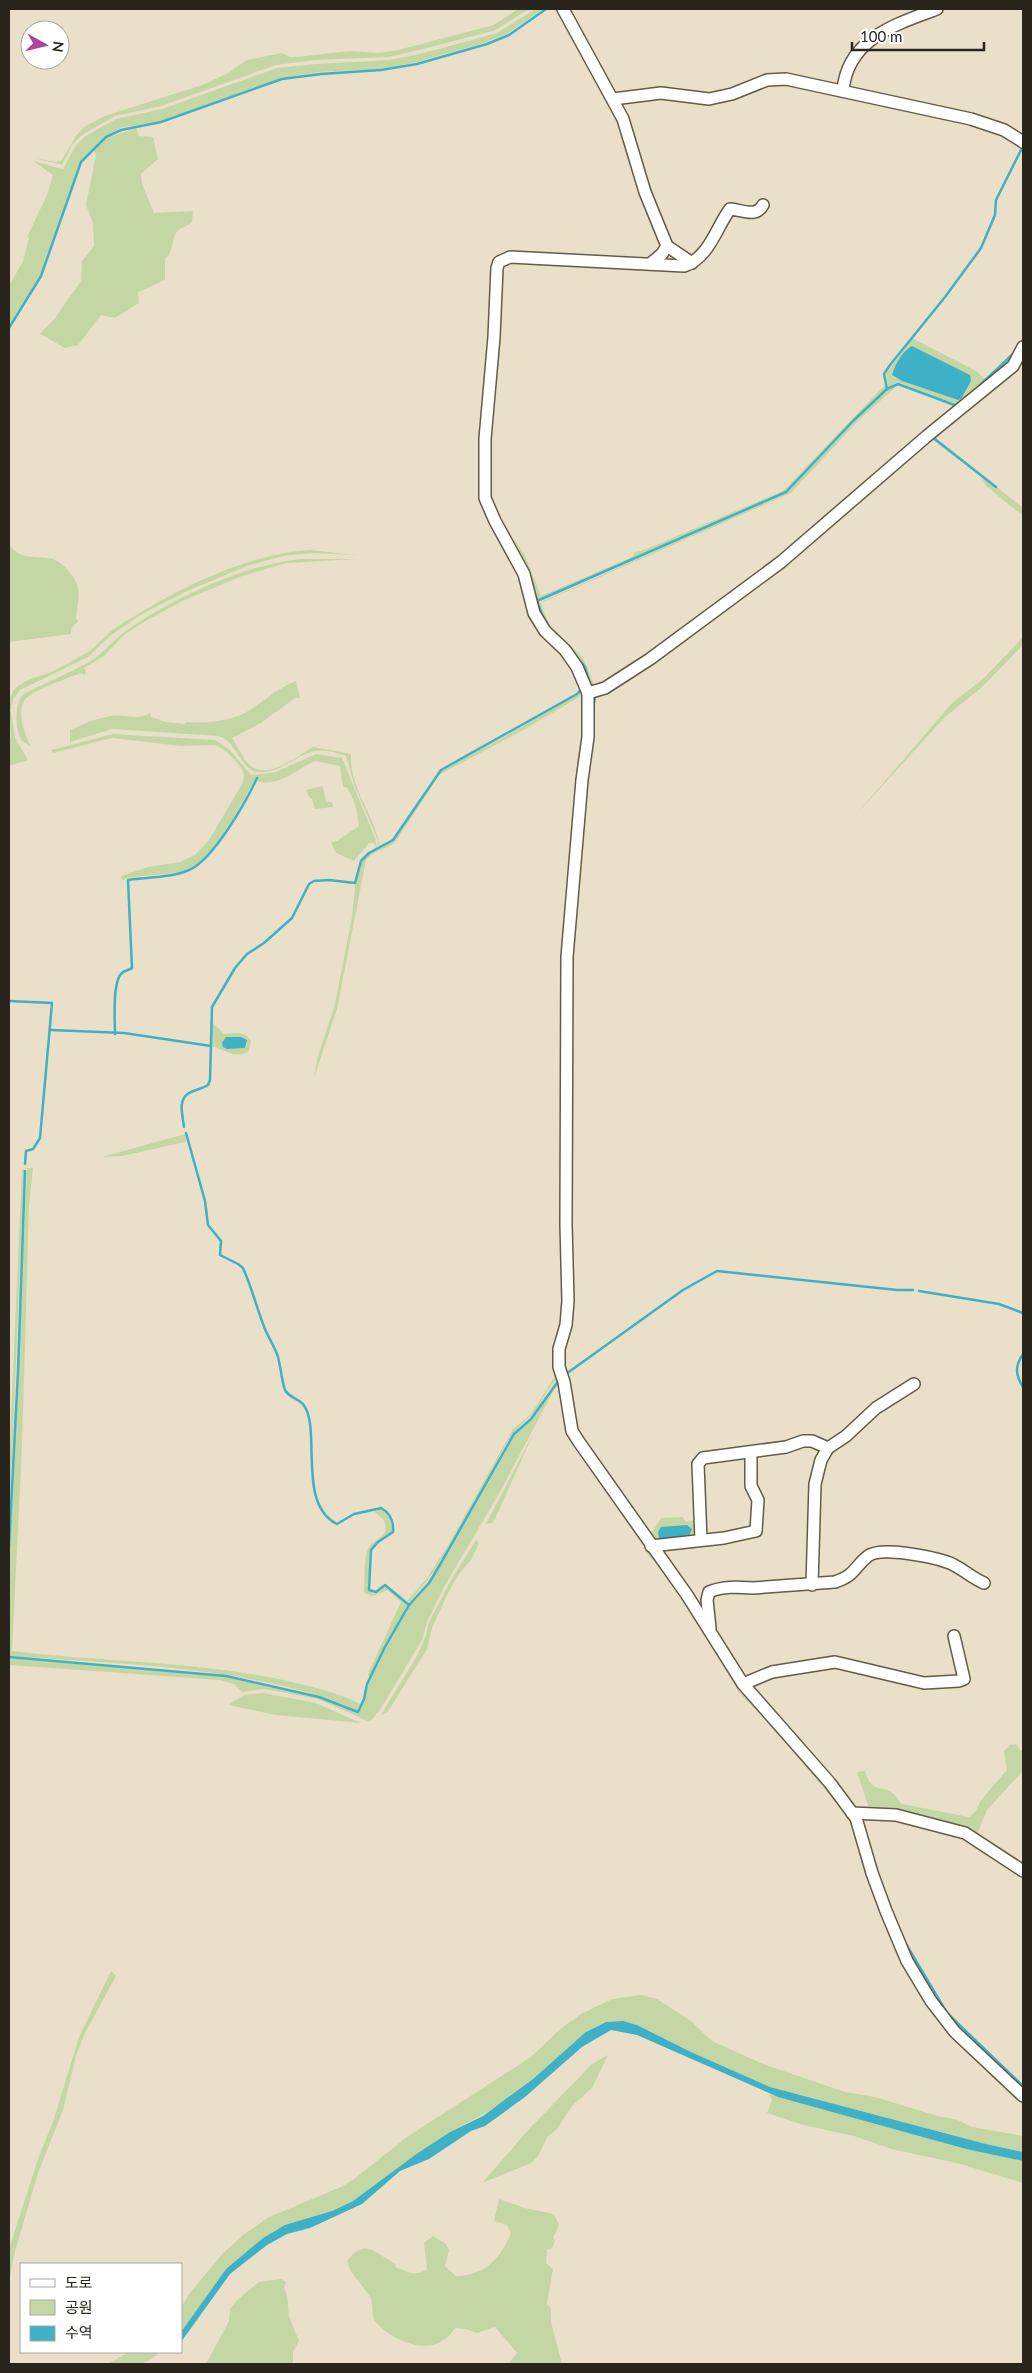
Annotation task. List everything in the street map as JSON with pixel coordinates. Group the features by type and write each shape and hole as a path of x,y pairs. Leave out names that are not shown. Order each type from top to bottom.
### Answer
{"street":[{"path":"563,9 613,99 627,129 643,186 667,246 692,263"},
{"path":"843,91 852,63 868,42 891,26 937,9"},
{"path":"613,99 661,93 709,99 732,94 767,80 786,79 971,119 1004,130 1023,142"},
{"path":"763,205 760,211 754,214 730,209 705,252 692,263 678,266 510,257 499,262 496,268 494,337 485,439 485,498 495,521 524,574 544,631 565,650 577,666 588,693 588,737 582,780 568,957 566,1252 568,1301 566,1325 559,1349 558,1367 564,1382 572,1431 687,1595 744,1684 830,1783 852,1813 862,1833 872,1873 886,1911 923,1990 947,2023 1023,2096"},
{"path":"650,264 662,254 667,246"},
{"path":"588,693 605,688 650,659 781,562 926,436 1012,366 1023,347"},
{"path":"812,1585 816,1484 822,1460 828,1448 846,1436 885,1400 914,1384"},
{"path":"701,1540 700,1460 708,1456 786,1447 812,1440 828,1448"},
{"path":"651,1546 724,1538 756,1531 758,1500 751,1486 751,1452"},
{"path":"710,1632 707,1600 709,1592 741,1586 753,1588 812,1585 842,1580 856,1570 868,1556 892,1551 948,1562 984,1583"},
{"path":"744,1684 772,1672 835,1662 924,1683 959,1681 964,1679 954,1636"},
{"path":"852,1813 896,1815 965,1833 1023,1871"}],"green space":[{"path":"518,9 529,9 496,30 389,57 315,60 276,65 161,106 115,116 82,135 72,145 62,165 34,158 56,162 61,161 76,136 84,127 105,116 205,84 228,73 247,60 282,53 290,57 296,57 350,51 379,53 398,50 494,25"},
{"path":"535,9 543,9 508,33 487,42 417,62 381,69 320,72 282,78 160,121 120,128 105,136 80,161 40,275 9,325 9,286 23,261 29,238 27,237 47,195 53,175 33,161 63,169 75,147 84,137 116,119 162,109 277,68 389,60 420,54 497,33"},
{"path":"136,128 139,136 153,137 158,159 141,174 142,184 154,213 193,211 192,222 179,229 174,236 168,257 165,259 165,280 138,292 139,303 115,318 101,315 78,345 65,348 40,334 55,318 81,281 82,261 94,246 93,223 86,205 96,155 94,150 107,138"},
{"path":"912,338 976,371 985,379 958,406 898,382 888,387 886,374","holes":["916,348 934,359 958,400 895,378 892,372 906,350"]},
{"path":"1023,339 1023,343 1008,367 781,560 650,658 601,688 653,655 776,562 969,400 1014,355"},
{"path":"885,385 886,389 786,492 541,599 538,600 520,554 513,543 545,624 580,661 590,687 593,689 600,688 590,691 575,659 545,630 535,612 524,573 490,510 495,511 509,537 516,542 525,555 541,596 632,557 635,552 644,550 783,491"},
{"path":"898,385 858,421 791,493 541,603 549,624 583,658 595,687 592,686 582,660 547,623 539,603 786,493 854,422 888,390"},
{"path":"934,436 1023,508 1023,516 986,486 981,476 932,439 720,613 660,659 596,698 587,777 589,697 650,660"},
{"path":"9,543 21,555 54,559 67,569 74,578 79,591 76,618 78,621 71,629 71,634 9,642"},
{"path":"310,550 356,555 313,553 283,556 247,566 187,591 144,613 111,635 88,657 20,690 13,700 11,710 9,708 13,692 22,683 51,672 88,652 113,630 185,588 234,567 260,559"},
{"path":"299,559 356,559 287,563 242,576 184,600 125,634 104,656 84,668 86,672 84,675 81,673 59,681 27,697 21,712 24,731 31,747 21,740 16,717 18,705 23,694 89,662 130,628 190,594 233,575 255,568"},
{"path":"1023,637 1023,645 981,688 945,717 854,817 952,703 983,679"},
{"path":"296,681 300,698 295,698 261,723 232,738 246,761 252,767 259,770 267,770 284,765 313,747 351,754 354,778 373,824 380,847 355,787 346,756 327,751 315,751 273,770 257,772 251,770 229,743 218,736 112,729 70,742 70,730 85,723 111,716 141,717 150,713 151,717 166,722 185,724 186,722 202,723 236,717 250,710 278,690"},
{"path":"581,691 586,693 527,728 439,775 396,841 372,854 366,860 337,1009 314,1078 317,1059 335,1004 352,917 356,877 362,861 369,853 393,840 441,771 515,731"},
{"path":"9,710 11,711 15,738 28,760 9,766 9,739 11,739 11,736"},
{"path":"113,734 215,740 229,749 251,775 276,772 316,754 342,758 375,838 377,848 374,843 369,843 354,861 336,853 331,843 359,826 357,811 349,791 346,787 343,787 340,766 315,761 287,777 273,782 257,781 258,778 256,777 225,831 215,845 194,866 175,873 122,880 121,876 148,867 180,862 195,855 209,840 242,784 244,775 235,760 223,749 215,745 181,746 112,738 53,753 51,750"},
{"path":"323,786 326,802 332,802 333,807 315,809 312,799 306,790"},
{"path":"212,1022 224,1034 239,1033 248,1037 251,1040 249,1051 235,1054 211,1046"},
{"path":"185,1134 187,1138 185,1142 122,1156 102,1157"},
{"path":"27,1168 33,1168 29,1206 22,1447 12,1651 219,1669 254,1674 334,1693 360,1704 357,1710 317,1695 231,1676 141,1665 9,1656 9,1575"},
{"path":"22,1169 24,1169 9,1530 9,1463"},
{"path":"557,1373 559,1378 552,1384 535,1411 516,1430 506,1444 451,1546 438,1566 409,1602 407,1601 427,1578 449,1544 513,1429 531,1414"},
{"path":"560,1380 561,1382 555,1388 500,1492 444,1587 427,1622 422,1640 380,1710 370,1722 318,1699 264,1689 242,1692 234,1684 220,1680 9,1665 9,1658 226,1677 318,1698 358,1713 365,1700 368,1684 410,1605 430,1583 442,1564 515,1435 532,1419 554,1385"},
{"path":"534,1432 495,1519 492,1523 486,1524"},
{"path":"381,1510 389,1517 392,1531 391,1534 377,1542 370,1550 368,1591 374,1594 386,1586 408,1604 369,1677 368,1674 401,1602 388,1590 372,1596 364,1593 366,1555 372,1544 386,1529 384,1520 374,1511"},
{"path":"682,1517 686,1522 697,1520 698,1538 654,1544 649,1537 661,1518"},
{"path":"476,1540 479,1543 471,1560 458,1575 432,1628 427,1649 387,1713 381,1715 418,1654 429,1622 450,1582"},
{"path":"649,1547 687,1601 836,1798 837,1804 775,1729 740,1694 687,1606 654,1561 644,1551"},
{"path":"263,1693 316,1703 361,1723 276,1715 228,1705 244,1695"},
{"path":"1016,1744 1020,1750 1023,1750 1023,1771 987,1810 976,1837 884,1809 869,1808 857,1772 865,1771 874,1786 895,1795 902,1804 969,1817 976,1811 981,1800 1007,1770 1004,1751 1010,1745"},
{"path":"111,1971 116,1976 85,2033 76,2056 63,2110 38,2173 14,2255 9,2283 9,2249 39,2156 53,2122 79,2037"},
{"path":"641,1995 657,1999 691,2021 712,2041 763,2064 845,2092 875,2097 958,2120 972,2127 1023,2136 1023,2152 770,2087 691,2052 637,2025 623,2021 606,2022 593,2028 533,2079 489,2111 450,2132 415,2155 353,2201 332,2211 276,2230 263,2238 226,2269 182,2331 182,2305 223,2253 243,2235 269,2217 341,2187 354,2179 407,2137 531,2057 560,2029 581,2014 612,1999"},
{"path":"608,2055 592,2088 572,2106 557,2129 548,2136 538,2156 531,2163 482,2183 530,2128 592,2064"},
{"path":"769,2094 966,2149 1023,2161 1023,2183 957,2163 895,2150 854,2136 803,2125 767,2113 772,2100"},
{"path":"499,2199 525,2208 554,2214 559,2225 553,2238 555,2241 552,2248 547,2250 546,2263 553,2269 547,2304 551,2309 551,2322 562,2364 508,2364 517,2353 495,2327 477,2333 455,2328 449,2336 434,2345 417,2345 399,2339 379,2326 375,2321 370,2297 354,2276 347,2261 360,2250 366,2249 396,2264 395,2267 411,2273 423,2272 427,2269 424,2243 433,2236 446,2244 449,2250 445,2266 456,2276 475,2273 497,2258 511,2233 507,2225 494,2221"},
{"path":"281,2279 286,2282 284,2289 287,2294 289,2317 299,2341 293,2352 293,2364 206,2364 229,2321 230,2309 237,2300 259,2282"},
{"path":"127,2353 159,2353 142,2363 129,2365 107,2364"}],"water":[{"path":"912,346 970,375 971,381 961,399 958,400 902,381 892,375 899,359"},
{"path":"226,1037 241,1037 247,1040 245,1048 227,1049 223,1047 222,1043"},
{"path":"687,1525 692,1529 689,1536 670,1540 659,1539 658,1532 661,1527"},
{"path":"623,2021 637,2025 691,2052 770,2087 1023,2152 1023,2161 966,2149 778,2097 637,2035 611,2030 582,2047 525,2097 485,2126 471,2131 429,2159 400,2171 362,2204 310,2228 287,2234 267,2245 230,2274 182,2341 182,2331 226,2269 263,2238 285,2225 332,2211 353,2201 415,2155 450,2132 483,2116 533,2079 586,2032 606,2022"}],"waterway":[{"path":"9,328 41,276 81,162 106,137 121,130 161,122 282,79 381,70 417,64 487,44 509,35 546,9"},
{"path":"887,389 884,374 981,248 995,215 996,200 1022,148"},
{"path":"979,386 1013,354"},
{"path":"537,601 786,492 853,421 887,389 898,384 957,406"},
{"path":"932,437 996,487"},
{"path":"535,595 543,618"},
{"path":"570,648 585,667 590,684"},
{"path":"184,1127 182,1104 185,1096 208,1085 210,1080 212,1007 235,968 247,954 264,943 292,918 309,884 314,881 329,880 355,883 361,861 369,853 393,840 441,770 577,694 582,688"},
{"path":"593,708 595,697 598,696"},
{"path":"115,1034 115,993 117,984 122,973 132,968 128,880 175,875 189,870 198,864 208,855 228,829 257,778"},
{"path":"9,1001 52,1003 40,1138 33,1149 26,1151 25,1164"},
{"path":"51,1030 124,1033 211,1046"},
{"path":"186,1133 205,1201 208,1225 221,1241 220,1255 243,1268 265,1329 277,1353 285,1390 301,1402 307,1411 311,1430 312,1476 319,1504 326,1516 337,1524 354,1514 381,1508 387,1512 392,1521 393,1532 378,1542 371,1550 369,1590 376,1592 385,1585 409,1605"},
{"path":"9,1547 18,1371 25,1171"},
{"path":"566,1374 683,1290 717,1271 897,1290 913,1290"},
{"path":"919,1291 999,1304 1023,1313"},
{"path":"1023,1354 1017,1370 1018,1378 1023,1387"},
{"path":"9,1657 226,1676 319,1697 358,1712 364,1699 367,1684 409,1605 429,1583 514,1434 531,1419 559,1380"},
{"path":"906,1944 947,2013 1023,2086"}]}
